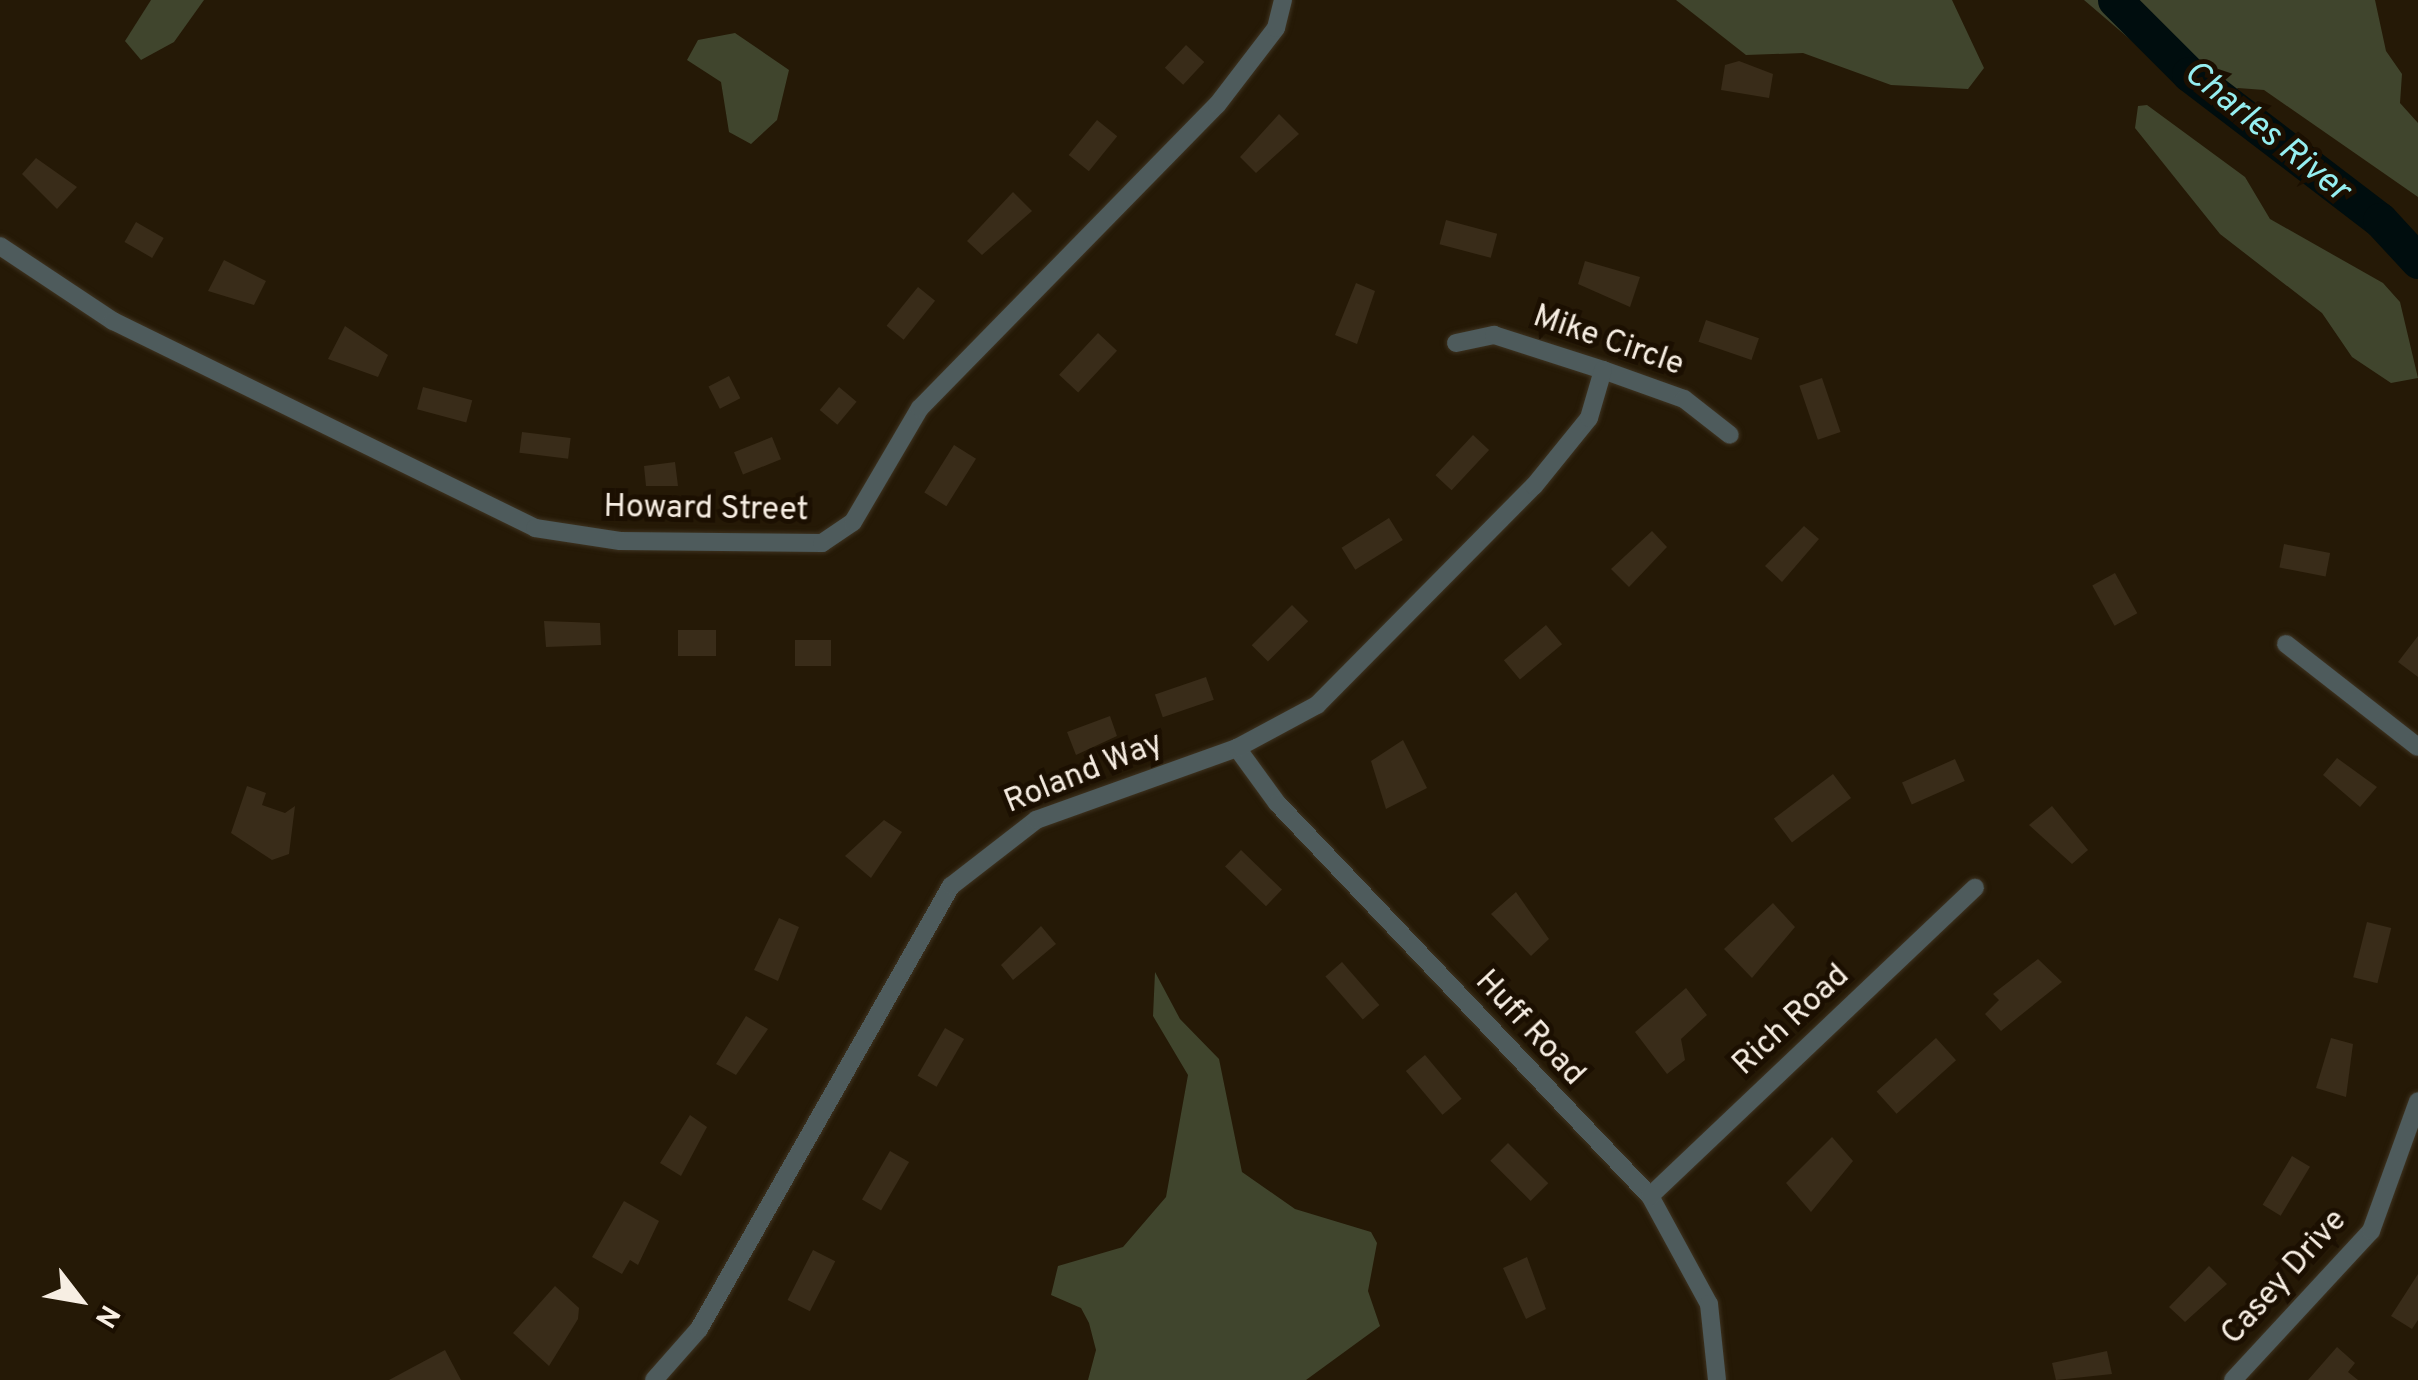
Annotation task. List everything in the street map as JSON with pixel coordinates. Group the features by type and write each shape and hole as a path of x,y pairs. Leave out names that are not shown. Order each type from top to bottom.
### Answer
{"street":[{"name":"Howard Street","path":"0,246 113,321 535,528 653,542 822,543 853,522 920,408 1216,105 1276,28 1283,0"},
{"name":"Mike Circle","path":"1456,344 1494,335 1602,370 1684,398 1730,436"},
{"name":"Roland Way","path":"654,1380 699,1330 951,886 1036,820 1237,748 1317,705 1459,564 1589,418 1602,370"},
{"path":"2286,644 2418,748"},
{"name":"Huff Road","path":"1237,748 1288,815 1650,1196 1710,1304 1717,1380"},
{"name":"Rich Road","path":"1650,1196 1976,888"},
{"name":"Casey Drive","path":"2232,1380 2370,1231 2418,1101"}],"green space":[{"path":"151,0 204,0 174,42 141,60 125,41"},
{"path":"1676,0 1952,0 1984,68 1968,89 1891,85 1803,53 1746,55"},
{"path":"2084,0 2375,0 2386,51 2402,74 2400,103 2418,123 2418,197 2264,90 2238,88 2211,106"},
{"path":"735,33 789,70 777,120 751,144 729,132 721,82 687,60 698,40"},
{"path":"2147,105 2245,177 2270,219 2383,283 2400,302 2418,378 2391,383 2352,357 2322,313 2220,234 2135,128 2138,106"},
{"path":"1155,972 1180,1019 1219,1059 1242,1172 1295,1209 1371,1232 1377,1243 1368,1291 1380,1326 1306,1380 1088,1380 1096,1350 1089,1323 1081,1308 1051,1295 1058,1266 1123,1247 1166,1197 1188,1075 1153,1016"}],"building":[{"path":"1186,45 1204,62 1183,85 1165,68"},
{"path":"1739,61 1773,74 1769,98 1721,90 1725,65"},
{"path":"1279,114 1299,134 1256,173 1240,157"},
{"path":"1097,120 1117,136 1089,171 1069,155"},
{"path":"36,158 77,187 57,209 22,174"},
{"path":"1013,192 1032,211 982,255 967,241"},
{"path":"1446,220 1497,234 1491,258 1440,244"},
{"path":"136,222 164,238 152,258 124,242"},
{"path":"224,260 266,281 254,305 208,291"},
{"path":"1585,261 1640,277 1630,307 1578,284"},
{"path":"1356,283 1375,291 1357,344 1335,335"},
{"path":"918,287 935,301 904,340 887,326"},
{"path":"1706,320 1759,338 1751,360 1699,342"},
{"path":"345,326 388,355 378,377 328,359"},
{"path":"1098,333 1117,351 1078,392 1059,375"},
{"path":"729,376 740,398 720,409 709,386"},
{"path":"1822,378 1841,432 1818,440 1799,386"},
{"path":"423,387 472,400 466,422 417,409"},
{"path":"839,387 857,402 837,425 820,410"},
{"path":"522,432 571,438 568,459 519,453"},
{"path":"1473,435 1489,450 1452,490 1435,475"},
{"path":"772,437 781,459 743,475 734,452"},
{"path":"954,445 976,459 946,506 924,492"},
{"path":"675,462 678,486 646,486 644,466"},
{"path":"1389,518 1403,540 1355,570 1342,548"},
{"path":"1804,526 1819,539 1782,582 1765,566"},
{"path":"1652,531 1667,547 1629,587 1611,569"},
{"path":"2284,544 2330,553 2326,577 2279,568"},
{"path":"2115,573 2137,613 2115,626 2092,586"},
{"path":"1292,605 1308,621 1268,662 1252,645"},
{"path":"544,621 600,623 601,645 546,647"},
{"path":"1546,625 1562,644 1520,680 1504,660"},
{"path":"678,630 716,630 716,656 678,656"},
{"path":"2418,636 2418,677 2398,662"},
{"path":"795,640 831,640 831,666 795,666"},
{"path":"1206,677 1214,700 1163,717 1155,695"},
{"path":"1110,716 1117,736 1076,755 1067,732"},
{"path":"1403,740 1427,788 1386,809 1371,761"},
{"path":"2337,758 2377,787 2360,807 2323,775"},
{"path":"1955,759 1965,781 1912,805 1902,783"},
{"path":"1833,774 1851,798 1792,842 1774,819"},
{"path":"247,786 266,793 262,805 285,813 295,806 289,854 272,860 231,833"},
{"path":"2052,806 2088,850 2072,864 2029,825"},
{"path":"884,820 902,832 871,878 845,856"},
{"path":"1241,850 1282,890 1266,906 1225,867"},
{"path":"1516,892 1549,939 1531,956 1491,914"},
{"path":"1773,903 1795,927 1752,978 1724,949"},
{"path":"779,918 799,927 778,981 754,970"},
{"path":"2367,922 2391,928 2377,983 2353,977"},
{"path":"1041,926 1056,944 1013,980 1001,965"},
{"path":"2038,959 2062,982 2001,1031 1985,1014 1999,1000 1993,994"},
{"path":"1342,962 1379,1005 1363,1019 1325,976"},
{"path":"1686,988 1707,1015 1681,1039 1685,1060 1667,1074 1635,1032"},
{"path":"746,1016 768,1029 736,1075 716,1064"},
{"path":"945,1028 964,1039 937,1087 918,1076"},
{"path":"1936,1038 1956,1060 1897,1114 1877,1092"},
{"path":"2331,1038 2353,1044 2346,1097 2316,1088"},
{"path":"1425,1055 1462,1099 1442,1115 1406,1071"},
{"path":"690,1115 707,1127 681,1176 660,1163"},
{"path":"1832,1137 1853,1161 1811,1212 1786,1183"},
{"path":"1508,1143 1548,1183 1531,1201 1490,1161"},
{"path":"890,1151 909,1162 881,1210 862,1199"},
{"path":"2292,1156 2310,1167 2281,1216 2263,1205"},
{"path":"624,1201 659,1221 638,1265 630,1260 622,1274 592,1257"},
{"path":"813,1250 835,1261 810,1311 788,1300"},
{"path":"1527,1257 1546,1309 1526,1319 1503,1268"},
{"path":"2209,1266 2227,1284 2185,1322 2169,1307"},
{"path":"2418,1274 2418,1320 2412,1329 2391,1316"},
{"path":"555,1286 579,1308 578,1319 549,1366 513,1333"},
{"path":"2337,1347 2355,1363 2348,1372 2358,1380 2308,1380"},
{"path":"445,1350 461,1380 389,1380"},
{"path":"2107,1351 2112,1374 2056,1380 2052,1363"}],"waterway":[{"name":"Charles River","path":"2115,0 2189,74 2380,220 2418,261"}]}
